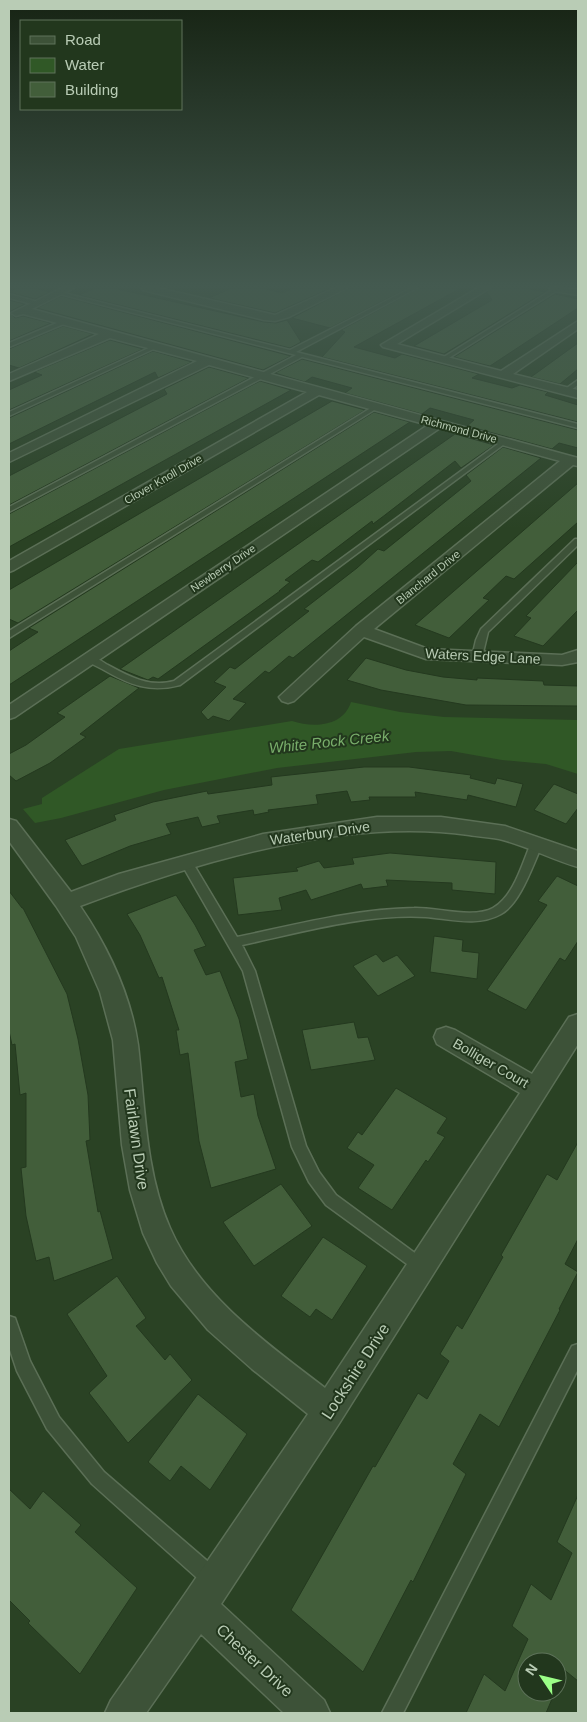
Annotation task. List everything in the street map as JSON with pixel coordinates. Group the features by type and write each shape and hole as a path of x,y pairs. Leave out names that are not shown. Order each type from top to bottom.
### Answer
{"street":[{"path":"9,378 31,368"},
{"path":"9,458 192,368"},
{"name":"Richmond Drive","path":"234,368 574,461"},
{"path":"476,368 578,394"},
{"path":"503,375 513,368"},
{"name":"Clover Knoll Drive","path":"9,568 317,391"},
{"name":"Newberry Drive","path":"9,713 438,424"},
{"name":"Blanchard Drive","path":"288,697 362,630 574,461"},
{"name":"Waters Edge Lane","path":"362,630 426,654 562,660 570,660 578,656"},
{"name":"Waterbury Drive","path":"66,903 127,880 262,841 377,824 441,824 505,833 578,859"},
{"name":"Fairlawn Drive","path":"9,826 66,903 93,948 114,1000 125,1041 136,1148 142,1184 149,1212 168,1256 214,1314 252,1350 329,1411"},
{"name":"Lockshire Drive","path":"124,1713 329,1411 578,1024"},
{"name":"Bolliger Court","path":"446,1037 536,1089"},
{"name":"Chester Drive","path":"206,1594 311,1713"}],"lane":[{"path":"9,414 108,368"},
{"path":"9,510 276,368"},
{"path":"353,368 578,426"},
{"path":"566,391 578,382"},
{"path":"9,635 376,407"},
{"path":"88,658 145,685 164,687 177,683 504,442"},
{"path":"477,657 480,640 484,631 578,541"},
{"path":"234,942 371,915 420,912 485,916 496,912 508,901 537,843"},
{"path":"187,863 250,971 299,1147 314,1177 332,1200 422,1268"},
{"path":"9,1324 23,1365 52,1423 98,1478 206,1594"},
{"path":"392,1713 578,1352"}],"water":[{"name":"White Rock Creek","path":"351,702 400,712 444,717 578,720 578,774 546,764 502,760 451,751 416,752 277,768 164,790 61,818 35,823 23,809 42,804 42,798 119,749 292,721 318,725 326,724 341,716"}],"building":[{"path":"43,368 100,368 9,410 9,390 42,375 34,372"},
{"path":"116,368 178,368 158,378 155,372 9,444 9,418"},
{"path":"206,368 214,368 249,378 9,505 9,476 167,394 164,389"},
{"path":"284,368 338,368 578,430 578,448 559,443 552,449 467,426 474,420 430,408 422,414 345,393 352,388 312,377 305,382 275,373"},
{"path":"367,368 457,368 479,374 472,378 512,388 520,385 548,392 545,395 578,405 578,422"},
{"path":"543,368 578,368 560,384 531,377"},
{"path":"260,381 291,390 9,547 9,514"},
{"path":"332,401 365,410 18,623 9,619 9,590"},
{"path":"374,412 410,422 9,685 9,651 38,632 29,628"},
{"path":"455,434 494,445 461,468 455,461 373,524 372,521 318,562 312,560 285,580 290,582 280,591 158,679 153,677 148,680 120,669"},
{"path":"503,447 541,458 293,658 289,656 269,673 265,671 233,699 246,703 229,721 213,716 208,720 201,712 226,687 214,682 230,667 235,669 309,611 304,609 357,568 378,549 384,551 471,481 466,475"},
{"path":"578,483 578,522 514,579 506,576 483,598 489,600 449,638 415,625"},
{"path":"578,562 578,610 543,646 514,636 531,618 526,616"},
{"path":"366,658 406,670 443,677 477,680 477,678 543,681 544,685 578,686 578,706 466,705 381,690 347,680"},
{"path":"110,676 139,688 80,734 86,737 50,763 16,781 9,775 9,754 26,745 65,717 57,713"},
{"path":"364,767 409,767 471,775 470,778 495,784 497,778 523,784 516,807 468,795 467,800 415,792 416,797 369,797 370,800 351,802 347,791 316,795 318,804 268,810 269,812 254,815 253,810 217,816 220,823 202,827 198,817 166,824 171,834 130,846 82,866 65,840 116,820 114,815 153,802 207,791 208,794 272,785 271,777"},
{"path":"554,784 578,794 578,808 566,824 534,810"},
{"path":"390,853 496,862 495,894 452,890 452,883 386,880 388,886 363,889 361,884 311,900 306,890 279,898 282,910 238,915 233,878 298,871 296,868 319,861 324,868 354,864 352,858"},
{"path":"557,876 578,886 578,941 565,961 560,958 526,1010 487,990 547,905 538,901"},
{"path":"9,891 23,908 67,994 78,1039 88,1095 90,1140 86,1141 98,1212 100,1211 113,1259 54,1281 49,1257 36,1261 26,1216 21,1168 26,1167 26,1093 20,1095 15,1044 12,1045 9,1031"},
{"path":"176,895 206,946 194,950 206,975 220,971 239,1019 248,1059 235,1062 241,1097 254,1094 258,1116 276,1169 211,1188 199,1141 188,1053 180,1055 176,1030 179,1030 162,977 159,978 140,935 127,914"},
{"path":"434,936 463,940 462,951 479,953 477,979 430,972"},
{"path":"376,954 383,962 397,955 415,976 378,996 353,966"},
{"path":"354,1022 358,1038 368,1037 375,1060 311,1070 302,1030"},
{"path":"396,1088 447,1118 437,1133 445,1137 428,1162 426,1160 392,1210 358,1188 374,1165 347,1148 358,1132 362,1135"},
{"path":"578,1142 578,1239 565,1264 578,1272 499,1427 480,1414 453,1464 466,1474 413,1582 411,1580 363,1672 291,1610 373,1466 375,1467 418,1393 427,1399 449,1361 440,1354 457,1325 462,1329 547,1174 557,1180"},
{"path":"281,1184 312,1226 254,1266 223,1222"},
{"path":"323,1237 367,1266 332,1320 316,1309 310,1317 281,1296"},
{"path":"117,1276 146,1318 136,1326 165,1360 170,1354 192,1380 128,1443 89,1393 107,1376 67,1314"},
{"path":"198,1394 247,1434 210,1490 181,1466 170,1481 148,1462"},
{"path":"9,1489 30,1509 43,1491 81,1525 75,1532 137,1588 80,1674 28,1623 30,1621 9,1600"},
{"path":"578,1495 578,1681 567,1672 567,1652 522,1652 528,1639 512,1626 531,1584 551,1600 572,1553 557,1542"},
{"path":"517,1664 517,1702 551,1702 546,1713 466,1713 484,1674 505,1691"}]}
